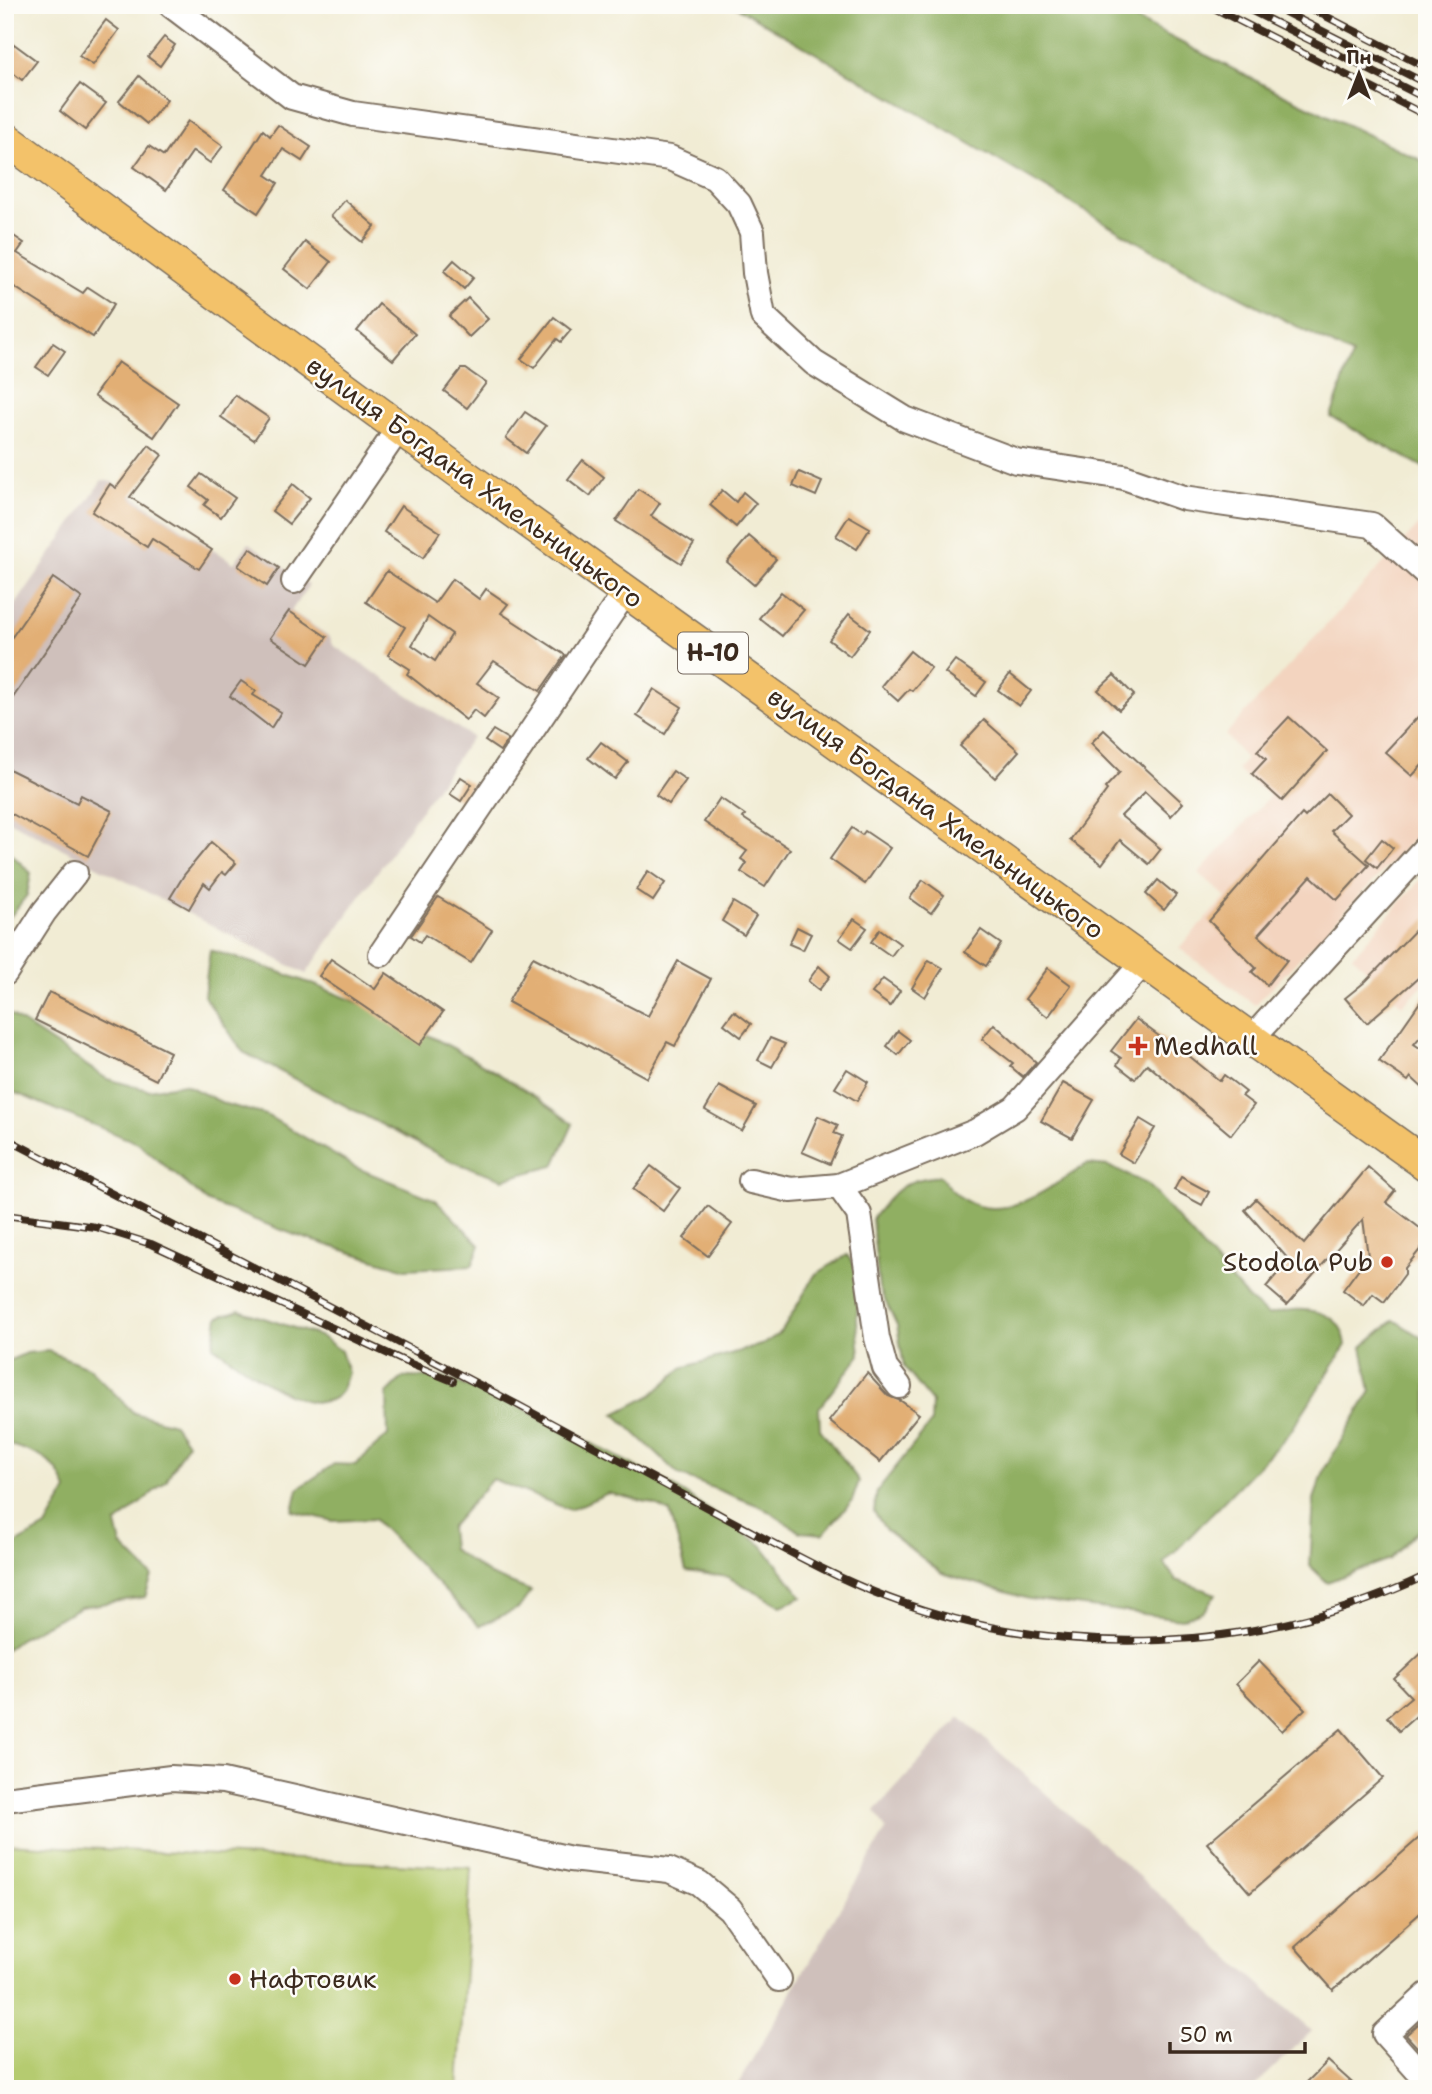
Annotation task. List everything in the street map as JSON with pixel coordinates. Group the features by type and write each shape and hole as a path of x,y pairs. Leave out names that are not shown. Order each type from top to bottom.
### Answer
{"main road":[{"name":"вулиця Богдана Хмельницького","path":"5,138 398,428 1427,1165"}],"street":[{"path":"171,5 292,97 354,114 670,158 715,178 738,204 752,232 754,273 763,316 814,363 905,419 1016,461 1124,477 1184,498 1372,525 1427,574"},
{"path":"295,582 398,428"},
{"path":"381,954 626,591"},
{"path":"1251,1038 1427,846"},
{"path":"5,973 44,912 75,873"},
{"path":"751,1181 791,1190 839,1186 975,1132 1015,1108 1144,961"},
{"path":"839,1186 859,1214 877,1338 886,1368 900,1385"},
{"path":"5,1799 171,1778 223,1782 571,1859 668,1870 699,1883 730,1909 779,1979"},
{"path":"1427,1995 1385,2034 1427,2081"}],"shaded area":[{"path":"102,480 112,482 234,563 249,543 309,585 291,611 330,637 333,645 472,737 306,974 5,819 5,620"},
{"path":"1427,516 1427,825 1255,1005 1179,948 1226,897 1199,873 1270,796 1237,770 1246,759 1225,735"},
{"path":"1427,872 1427,982 1402,1005 1353,956"},
{"path":"960,1717 1312,2031 1252,2089 735,2089 886,1830 875,1811"}],"green space":[{"path":"733,5 1108,5 1270,88 1427,163 1427,469 1331,417 1352,355 1162,256"},
{"path":"5,848 31,873 27,895 10,917 5,914"},
{"path":"210,950 304,981 399,1021 534,1096 573,1124 554,1166 503,1179 451,1161 243,1052 204,996"},
{"path":"5,1011 107,1079 148,1090 184,1084 225,1104 266,1115 357,1168 436,1200 480,1245 472,1266 405,1269 295,1235 208,1202 138,1143 13,1092 5,1084"},
{"path":"1087,1164 1108,1166 1147,1184 1250,1301 1268,1315 1305,1310 1327,1316 1336,1322 1346,1345 1289,1434 1164,1563 1176,1580 1216,1594 1204,1611 1182,1619 1029,1599 942,1573 886,1530 874,1512 877,1491 931,1423 932,1402 904,1367 897,1325 879,1288 872,1219 894,1193 917,1180 940,1176 957,1195 975,1205 993,1208 1031,1198"},
{"path":"847,1255 862,1280 857,1316 860,1355 819,1408 820,1429 859,1481 852,1501 823,1534 800,1532 762,1507 679,1475 615,1414 652,1395 682,1368 764,1344 782,1331 815,1275"},
{"path":"239,1310 322,1337 341,1351 348,1373 339,1394 326,1401 311,1402 294,1396 257,1377 213,1346 218,1317"},
{"path":"1394,1320 1427,1341 1427,1521 1390,1559 1327,1582 1310,1566 1314,1499 1325,1468 1371,1391 1362,1347"},
{"path":"48,1351 88,1367 134,1413 174,1424 187,1443 166,1481 116,1524 121,1545 152,1576 145,1597 80,1607 19,1639 5,1650 5,1550 46,1527 67,1490 57,1470 50,1463 35,1454 5,1443 5,1362 27,1353"},
{"path":"403,1377 445,1378 521,1407 668,1483 762,1545 802,1597 781,1606 728,1577 686,1571 670,1512 651,1503 608,1493 570,1510 492,1479 450,1528 452,1549 490,1575 531,1591 519,1608 479,1626 374,1519 333,1521 293,1511 298,1489 334,1464 355,1465 388,1435 387,1393"},
{"name":"Нафтовик","path":"5,1844 471,1868 458,2089 5,2089"}],"building":[{"path":"106,20 119,30 93,65 79,56"},
{"path":"164,37 175,45 160,66 148,57"},
{"path":"14,44 37,61 22,80 5,67 5,55"},
{"path":"139,76 167,100 147,124 119,101"},
{"path":"80,84 106,103 85,130 60,111"},
{"path":"188,121 223,146 210,163 193,151 166,190 134,167 149,146 164,156"},
{"path":"278,125 311,147 302,161 283,149 266,175 278,183 258,213 224,190 263,130 270,136"},
{"path":"345,200 375,226 362,242 331,216"},
{"path":"5,230 24,243 17,253 83,293 88,287 114,304 93,337 5,281"},
{"path":"305,242 331,262 310,289 284,269"},
{"path":"454,260 474,277 464,289 444,271"},
{"path":"468,298 488,319 469,337 449,316"},
{"path":"379,304 415,334 393,360 357,331"},
{"path":"554,317 571,330 561,342 557,339 534,368 521,359"},
{"path":"53,343 65,351 48,375 36,367"},
{"path":"118,362 178,403 154,437 94,396"},
{"path":"461,369 466,369 486,383 467,408 444,391"},
{"path":"235,395 269,418 254,440 221,417"},
{"path":"525,412 546,426 526,453 506,438"},
{"path":"149,445 162,455 130,497 212,550 199,569 152,539 147,547 92,512 110,484 116,488"},
{"path":"583,460 604,477 590,496 568,479"},
{"path":"799,472 822,482 816,496 793,486"},
{"path":"201,474 235,498 221,517 204,505 208,500 191,487"},
{"path":"293,484 310,498 289,524 272,511"},
{"path":"638,489 660,503 651,516 694,544 681,563 616,521"},
{"path":"722,490 736,502 743,492 756,503 736,527 710,505"},
{"path":"401,506 440,532 423,558 384,532"},
{"path":"849,516 870,528 857,549 836,536"},
{"path":"749,536 776,559 754,585 727,562"},
{"path":"250,548 279,568 267,586 238,566"},
{"path":"387,571 435,603 452,579 479,599 486,589 508,604 501,613 565,655 540,691 494,661 477,683 499,698 484,718 474,710 466,720 407,674 410,669 388,655 405,627 366,602","holes":["428,617 452,634 435,661 412,645"]},
{"path":"53,578 82,598 5,709 5,647"},
{"path":"781,592 804,610 782,636 759,618"},
{"path":"289,611 327,637 309,664 270,638"},
{"path":"849,614 870,630 850,656 829,640"},
{"path":"910,651 931,668 912,691 909,689 898,701 881,686"},
{"path":"955,660 986,682 976,696 945,673"},
{"path":"1010,674 1031,691 1019,706 998,690"},
{"path":"1114,675 1134,695 1119,710 1098,690"},
{"path":"241,681 256,691 253,695 281,712 271,728 230,696"},
{"path":"654,689 682,707 665,734 637,716"},
{"path":"1427,707 1427,760 1412,776 1385,752"},
{"path":"1289,717 1327,751 1282,801 1252,774 1266,759 1257,751"},
{"path":"984,720 1019,751 995,778 960,746"},
{"path":"493,730 508,739 500,751 485,741"},
{"path":"1104,730 1183,803 1171,816 1145,792 1121,816 1161,849 1149,864 1120,840 1102,864 1070,840 1107,790 1105,788 1120,772 1091,743"},
{"path":"601,742 628,762 615,779 588,758"},
{"path":"5,767 77,803 81,795 112,811 88,856 5,810"},
{"path":"673,771 686,780 669,804 656,795"},
{"path":"461,777 472,784 461,801 450,794"},
{"path":"1328,794 1348,814 1331,831 1369,865 1337,900 1311,876 1258,935 1287,960 1267,985 1252,972 1256,968 1209,921 1302,814 1305,817"},
{"path":"720,798 745,815 743,818 790,849 765,887 741,872 747,863 741,859 747,851 704,822"},
{"path":"852,828 862,835 865,831 890,848 865,884 830,859"},
{"path":"1382,839 1393,848 1377,868 1366,859"},
{"path":"211,842 236,863 226,875 222,872 210,888 204,883 189,909 170,898 184,875"},
{"path":"648,871 665,883 653,901 636,890"},
{"path":"923,880 944,895 931,913 910,898"},
{"path":"1158,880 1176,895 1164,910 1146,894"},
{"path":"438,897 492,930 471,963 425,935 420,942 411,936"},
{"path":"733,902 756,916 744,935 722,921"},
{"path":"1427,918 1427,970 1367,1023 1345,998 1366,981"},
{"path":"854,919 867,928 852,948 839,939"},
{"path":"797,927 811,934 803,950 789,944"},
{"path":"880,929 900,944 891,956 871,942"},
{"path":"981,930 1001,944 986,966 965,952"},
{"path":"533,957 648,1016 678,961 711,979 675,1046 667,1042 647,1078 508,1002"},
{"path":"331,959 375,989 386,973 443,1012 420,1045 319,976"},
{"path":"929,960 943,968 925,997 912,988"},
{"path":"819,966 830,976 819,990 808,981"},
{"path":"1048,968 1071,985 1048,1017 1025,999"},
{"path":"883,979 900,991 890,1006 872,993"},
{"path":"49,992 170,1052 156,1080 35,1020"},
{"path":"1427,992 1427,1029 1414,1044 1427,1053 1427,1092 1411,1077 1408,1081 1379,1061"},
{"path":"734,1011 751,1024 741,1037 724,1024"},
{"path":"1136,1019 1175,1048 1177,1046 1220,1081 1224,1075 1246,1092 1242,1096 1254,1105 1231,1135 1147,1064 1135,1079 1117,1065 1121,1058 1111,1051"},
{"path":"994,1024 1036,1062 1023,1077 1010,1066 1013,1063 982,1039"},
{"path":"898,1031 910,1040 898,1055 887,1046"},
{"path":"770,1038 785,1044 772,1067 758,1060"},
{"path":"847,1069 868,1082 857,1101 835,1088"},
{"path":"1063,1083 1094,1100 1072,1138 1041,1121"},
{"path":"719,1086 756,1106 742,1131 705,1110"},
{"path":"818,1116 838,1125 834,1133 842,1136 830,1164 802,1152"},
{"path":"1140,1119 1155,1128 1134,1163 1119,1154"},
{"path":"651,1166 680,1188 663,1211 633,1189"},
{"path":"1368,1167 1395,1191 1386,1202 1425,1232 1427,1241 1405,1268 1405,1274 1384,1302 1373,1294 1364,1306 1343,1290 1368,1256 1363,1219 1287,1305 1266,1287 1289,1260 1245,1210 1256,1199 1304,1244"},
{"path":"1181,1177 1209,1192 1202,1205 1174,1190"},
{"path":"708,1206 732,1224 708,1256 684,1238"},
{"path":"867,1373 888,1396 901,1401 919,1414 880,1462 829,1421"},
{"path":"1427,1648 1427,1715 1423,1710 1399,1731 1387,1717 1411,1697 1394,1679"},
{"path":"1259,1661 1305,1709 1282,1731 1236,1684"},
{"path":"1341,1729 1383,1778 1250,1893 1207,1843"},
{"path":"1427,1831 1427,1907 1333,1990 1295,1947"},
{"path":"1427,2016 1427,2058 1406,2035"},
{"path":"1328,2061 1359,2089 1300,2089"}],"railway":[{"path":"1208,5 1427,116"},
{"path":"1240,5 1427,99"},
{"path":"1271,5 1427,84"},
{"path":"1304,5 1427,68"},
{"path":"5,1138 516,1404 807,1561 889,1598 954,1619 1022,1633 1091,1640 1160,1640 1229,1634 1297,1621 1364,1601 1427,1575"},
{"path":"5,1215 96,1227 151,1244 406,1362 453,1381"}],"place":[{"name":"Medhall","path":"1138,1046"},
{"name":"Stodola Pub","path":"1387,1262"},
{"name":"Нафтовик","path":"235,1979"}]}
